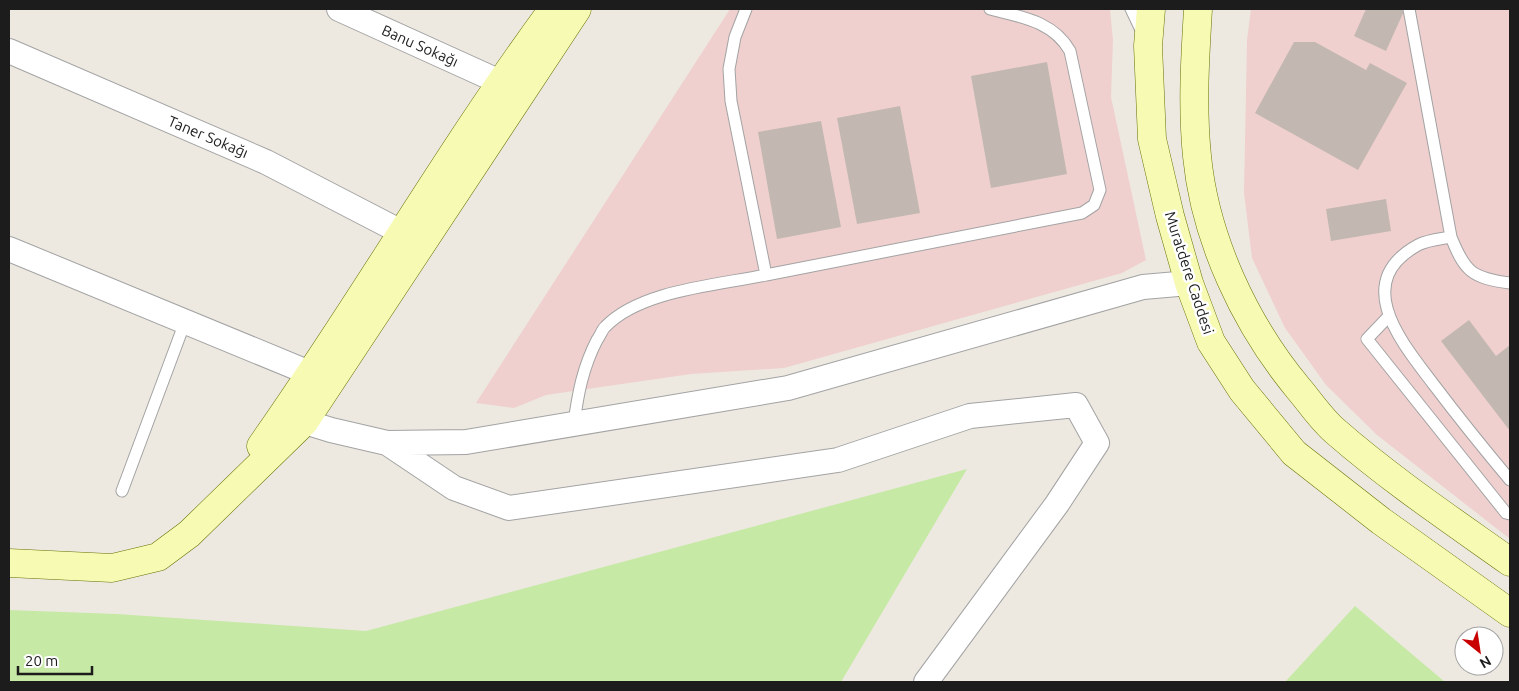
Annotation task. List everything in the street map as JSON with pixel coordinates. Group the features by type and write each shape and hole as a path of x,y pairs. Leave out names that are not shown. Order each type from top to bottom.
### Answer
{"main road":[{"path":"294,418 312,374 500,82 553,9"},
{"path":"9,563 112,568 158,557 189,534 225,499 294,418 577,9"},
{"name":"Muratdere Caddesi","path":"1151,9 1148,46 1152,139 1170,216 1190,283 1211,342 1242,390 1294,453 1381,521 1510,613"},
{"path":"1198,9 1194,90 1199,167 1205,206 1244,309 1281,368 1333,430 1420,498 1510,562"}],"street":[{"name":"Banu Sokağı","path":"339,9 500,82"},
{"name":"Taner Sokağı","path":"9,52 266,162 403,233"},
{"path":"9,249 312,374"},
{"path":"294,418 386,443 466,442 788,388 1144,287 1190,283"},
{"path":"386,443 454,488 509,508 838,460 970,416 1076,405 1097,443 1057,504 926,682"}],"lane":[{"path":"746,9 735,37 729,69 731,101 766,275"},
{"path":"574,423 579,388 586,360 604,327 631,308 664,295 1082,213 1094,205 1100,190 1070,51 1063,39 1042,23 990,9"},
{"path":"1131,9 1148,46"},
{"path":"1409,9 1451,237 1461,261 1481,279 1510,283"},
{"path":"1451,237 1418,245 1402,258 1388,274 1385,297 1388,317 1400,341 1510,480"},
{"path":"1388,317 1367,339 1506,513 1510,514"},
{"path":"122,491 185,322"}],"shaded area":[{"path":"730,9 1110,9 1113,40 1111,97 1146,260 1122,273 784,368 691,374 546,395 514,408 476,403"},
{"path":"1251,9 1510,9 1510,539 1377,435 1326,385 1285,328 1252,258 1244,193 1247,40"}],"green space":[{"path":"967,469 841,682 9,682 9,610 117,614 366,631"},
{"path":"1355,606 1445,682 1285,682"}],"building":[{"path":"1366,9 1399,9 1404,11 1386,51 1354,36"},
{"path":"1294,42 1315,42 1366,70 1370,63 1407,83 1358,170 1255,113"},
{"path":"1047,62 1067,174 991,188 971,76"},
{"path":"900,106 920,213 857,224 837,118"},
{"path":"821,121 841,227 777,239 758,132"},
{"path":"1386,199 1391,231 1331,241 1326,209"},
{"path":"1469,320 1496,356 1510,345 1510,431 1441,341"}]}
